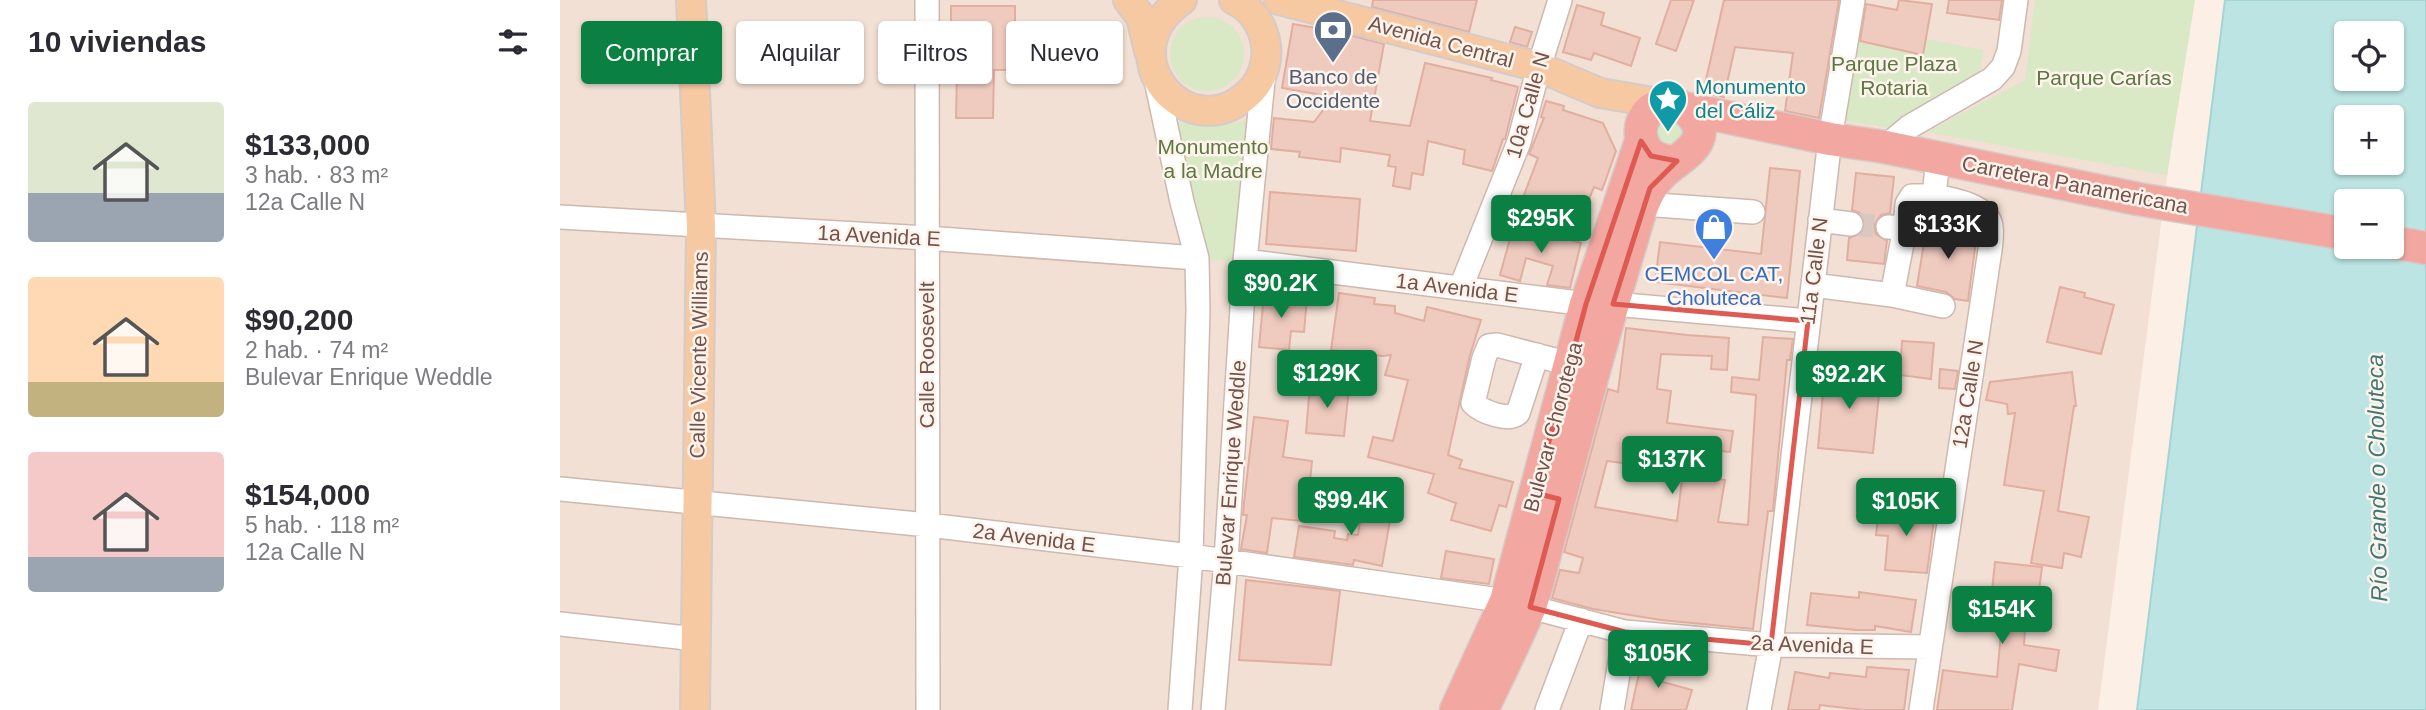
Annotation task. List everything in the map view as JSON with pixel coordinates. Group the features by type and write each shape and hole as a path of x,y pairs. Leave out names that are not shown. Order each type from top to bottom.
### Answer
{"highway":[{"name":"Carretera Panamericana","path":"1674,106 2138,199 2334,232"},
{"path":"1674,106 1696,123 1687,151 1659,160 1651,156 1641,138 1647,115 1654,108 1674,106"},
{"name":"Carretera Panamericana","path":"1687,151 1715,134 1740,129 1817,136"},
{"name":"Bulevar Chorotega","path":"1482,710 1518,604 1641,138"},
{"name":"Bulevar Chorotega","path":"1547,496 1570,364 1650,188 1661,174 1687,151"},
{"path":"2404,244 2426,248"},
{"name":"Bulevar Chorotega","path":"1455,710 1518,604"}],"main road":[{"name":"Calle Vicente Williams","path":"691,0 701,226 695,710"},
{"name":"Bulevar Enrique Weddle","path":"1128,0 1141,17 1153,70"},
{"path":"1182,0 1168,9 1157,24 1151,42 1153,70 1168,95 1185,106 1204,111 1224,109 1242,100 1256,86 1266,58 1263,30 1253,14 1234,0"},
{"name":"Bulevar Enrique Weddle","path":"1266,58 1277,0"},
{"name":"Avenida Central","path":"1277,0 1538,67 1600,93 1674,106"},
{"name":"Avenida Central","path":"1600,93 1641,138"}],"street":[{"name":"Calle Roosevelt","path":"927,0 928,710"},
{"name":"10a Calle N","path":"1461,287 1520,142 1538,67 1560,0"},
{"name":"11a Calle N","path":"1759,710 1771,645 1820,220 1817,136 1853,0"},
{"path":"1885,147 1909,127 1992,79 2003,67 2009,51 2016,0"},
{"name":"Bulevar Enrique Weddle","path":"1213,710 1226,560 1245,261 1266,58"},
{"name":"Bulevar Enrique Weddle","path":"1153,70 1181,202 1197,258 1191,556 1180,710"},
{"path":"1892,295 1897,227 1912,196 1934,196 1938,158"},
{"name":"12a Calle N","path":"1921,710 1992,227 1984,213 1958,200 1934,196"},
{"path":"1643,204 1753,212"},
{"name":"1a Avenida E","path":"560,217 1197,258"},
{"path":"1820,220 1851,224"},
{"name":"1a Avenida E","path":"1245,261 1599,304 1808,321"},
{"path":"1813,285 1892,295 1943,306"},
{"path":"1537,355 1570,364"},
{"name":"2a Avenida E","path":"560,489 928,526 1226,560 1518,604 1625,632 1771,645 1930,647"},
{"path":"1547,710 1581,620"},
{"path":"560,624 696,639"},
{"path":"1612,710 1625,632"}],"highlighted area":[{"path":"1641,141 1651,156 1677,161 1650,188 1613,304 1808,321 1771,645 1625,632 1530,607 1559,499 1535,493 1586,304"}],"shaded area":[{"path":"560,0 2190,0 2098,710 560,710"}],"green space":[{"name":"Parque Carías","path":"2035,0 2195,0 2167,175 1927,132 2025,80"},
{"path":"1200,17 1214,17 1228,23 1238,33 1244,54 1238,75 1228,85 1214,91 1200,91 1186,85 1176,75 1170,61 1170,47 1176,33 1186,23"},
{"name":"Parque Plaza Rotaria","path":"1861,27 1984,50 1978,77 1900,129 1844,121"},
{"path":"1663,111 1690,129 1669,155 1647,125"},
{"name":"Monumento a la Madre","path":"1172,121 1208,126 1247,121 1235,261 1205,260"}],"water":[{"name":"Río Grande o Choluteca","path":"2225,0 2426,0 2426,710 2137,710"}],"building":[{"path":"1373,0 1477,0 1469,32 1372,7"},
{"path":"1671,0 1694,0 1676,51 1656,44"},
{"path":"1724,0 1839,0 1819,118 1785,111 1793,53 1735,47 1724,97 1703,93"},
{"path":"1899,0 1932,4 1923,55 1860,41 1866,4 1897,10"},
{"path":"1949,0 2002,0 1999,20 1947,13"},
{"path":"1577,5 1604,13 1601,25 1640,38 1631,66 1594,53 1591,60 1563,52"},
{"path":"951,6 1015,6 1015,21 1006,21 1006,70 994,70 993,118 956,118 957,84 992,84 992,21 951,21"},
{"path":"1293,24 1384,44 1370,121 1410,126 1425,63 1492,78 1491,80 1518,87 1505,139 1492,171 1463,164 1465,150 1428,141 1423,175 1412,173 1410,189 1393,186 1396,167 1388,166 1390,155 1341,148 1340,162 1299,157 1300,152 1271,149 1274,118 1314,122 1333,97 1282,88"},
{"path":"1515,27 1532,32 1527,47 1510,42"},
{"path":"1546,101 1564,106 1563,110 1603,123 1616,151 1602,190 1594,187 1579,223 1522,200 1538,158 1529,154 1544,118 1541,117"},
{"path":"1770,168 1800,171 1787,298 1655,282 1660,242 1761,254"},
{"path":"1856,173 1894,177 1890,213 1881,215 1874,226 1876,234 1887,241 1884,264 1847,260 1849,238 1862,233 1865,225 1860,213 1852,210"},
{"path":"1270,192 1360,199 1356,251 1266,244"},
{"path":"1514,224 1581,243 1570,288 1547,285 1553,266 1526,258 1520,281 1500,275"},
{"path":"1927,224 1977,233 1968,301 1955,299 1946,292 1917,286"},
{"path":"2060,287 2085,293 2084,297 2114,305 2101,354 2047,342"},
{"path":"1339,293 1375,298 1374,304 1395,306 1395,313 1424,321 1427,307 1481,320 1470,355 1448,455 1462,460 1459,468 1513,482 1506,507 1499,505 1491,531 1451,520 1456,503 1428,493 1434,474 1368,457 1373,437 1393,441 1408,380 1385,375 1391,355 1331,350"},
{"path":"1264,294 1307,298 1304,332 1291,331 1289,350 1259,347"},
{"path":"1626,328 1729,338 1727,370 1711,369 1712,356 1661,354 1657,389 1671,391 1667,423 1733,431 1730,452 1699,449 1696,476 1725,480 1718,522 1748,525 1756,395 1731,392 1732,377 1759,380 1763,337 1793,339 1790,360 1787,360 1773,511 1768,511 1753,629 1661,620 1593,609 1552,598 1560,570 1579,573 1583,558 1564,552 1608,389 1618,392","holes":["1607,461 1683,471 1677,521 1595,507"]},
{"path":"1902,341 1934,343 1931,379 1900,375"},
{"path":"1940,369 1958,371 1955,389 1939,388"},
{"path":"1825,370 1881,375 1873,453 1818,448"},
{"path":"2072,372 2076,406 2058,511 2089,517 2081,557 2064,553 2062,568 2031,563 2044,491 2004,485 2015,413 2008,414 2007,404 1986,400 1990,382"},
{"path":"1310,384 1349,388 1344,436 1306,433"},
{"path":"1254,417 1288,421 1283,457 1312,461 1302,521 1272,518 1267,553 1241,549 1247,515 1243,515"},
{"path":"1364,493 1394,498 1382,566 1354,560 1353,565 1294,557 1299,526 1335,531 1334,538 1347,540 1348,534 1358,535"},
{"path":"1879,506 1935,511 1927,573 1885,570 1888,536 1876,535"},
{"path":"1446,551 1494,559 1489,584 1441,578"},
{"path":"1995,562 2042,567 2036,614 2026,613 2024,645 2059,650 2056,671 2019,664 2012,710 1937,710 1943,670 1997,677 2003,610 1990,609"},
{"path":"1246,580 1340,591 1331,665 1239,660"},
{"path":"1859,592 1916,600 1911,632 1875,626 1875,630 1856,630 1807,625 1811,593 1859,598"},
{"path":"1643,655 1663,659 1659,681 1692,690 1686,710 1631,710"},
{"path":"1867,667 1909,670 1904,710 1863,710 1820,705 1819,710 1788,710 1795,672 1829,678 1830,673 1866,677"}],"tunnel":[{"path":"1851,224 1888,227"}],"place":[{"name":"Banco de Occidente","path":"1333,64"},
{"name":"Monumento del Cáliz","path":"1668,133"},
{"name":"CEMCOL CAT, Choluteca","path":"1714,261"}]}
